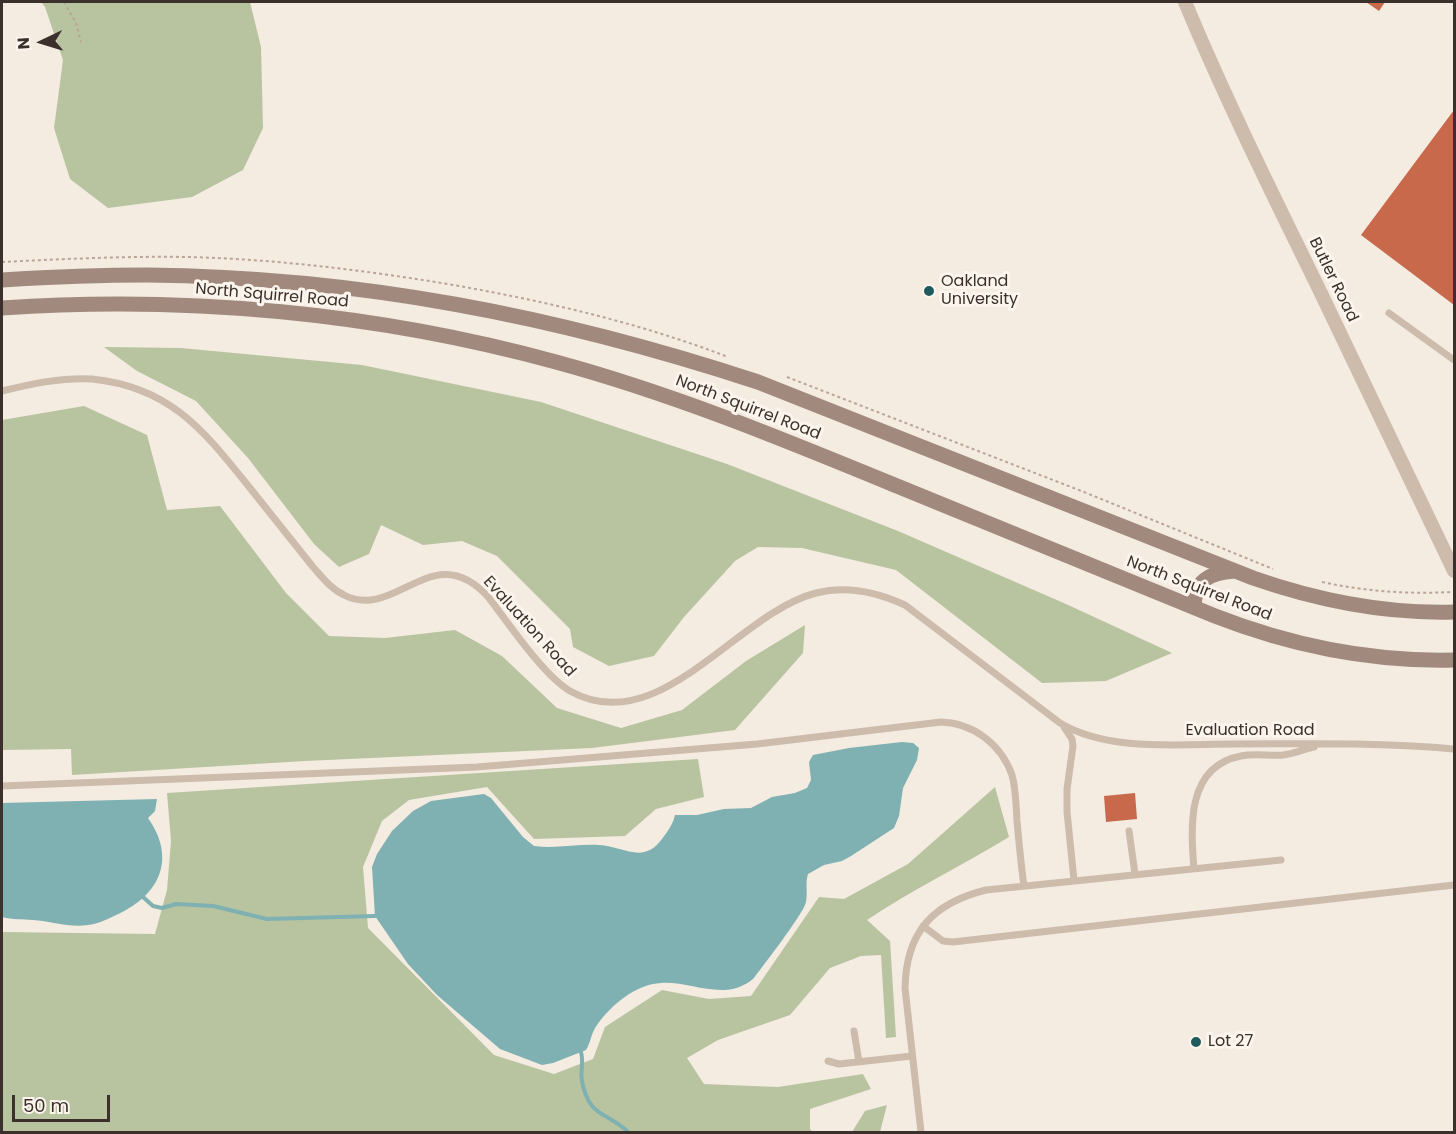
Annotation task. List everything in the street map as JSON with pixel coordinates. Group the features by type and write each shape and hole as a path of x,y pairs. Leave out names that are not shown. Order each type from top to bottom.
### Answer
{"main road":[{"name":"North Squirrel Road","path":"2,280 146,275 290,282 429,299 572,327 687,358 758,382 1234,571 1295,592 1341,603 1407,612 1455,612"},
{"name":"North Squirrel Road","path":"2,308 112,304 267,310 426,333 556,362 681,400 748,424 1257,632 1323,649 1378,657 1455,660"},
{"path":"1194,607 1196,594 1202,583 1215,574 1234,571"}],"street":[{"name":"Butler Road","path":"1185,2 1203,45 1374,402 1411,485 1455,571"}],"lane":[{"path":"1389,313 1455,360"},
{"name":"Evaluation Road","path":"2,391 62,379 92,379 123,385 151,395 177,409 201,429 332,588 344,596 358,600 373,600 385,598 424,578 440,575 454,576 471,582 489,598 548,673 570,691 597,701 626,703 654,695 785,607 816,593 848,590 878,594 905,605 1068,731 1073,747 1066,812 1074,880"},
{"path":"2,786 477,767 757,744 952,722 973,729 991,742 1005,758 1012,777 1024,886"},
{"name":"Evaluation Road","path":"1060,723 1086,736 1114,742 1323,744"},
{"path":"1323,744 1455,749"},
{"name":"Evaluation Road","path":"1194,868 1192,809 1201,785 1215,767 1232,757 1284,755 1323,744"},
{"path":"1129,831 1135,874"},
{"path":"921,1132 905,988 906,970 911,948 923,926 945,905 964,896 986,890 1281,860"},
{"path":"923,926 943,941 953,942 1455,885"},
{"path":"854,1031 859,1062"},
{"path":"828,1061 833,1064 912,1056"}],"path":[{"path":"64,2 76,24 81,42"},
{"path":"1448,592 1455,592"}],"green space":[{"path":"41,2 250,2 261,47 263,128 243,170 192,197 108,208 70,179 54,128 63,60 45,7"},
{"path":"104,347 181,348 362,365 541,402 727,464 898,531 1172,653 1106,681 1042,683 896,570 802,548 758,547 735,561 684,617 654,656 609,666 573,647 570,629 497,556 462,541 423,545 381,525 369,554 339,567 314,544 248,458 196,401 137,371"},
{"path":"84,406 147,435 167,510 220,506 286,593 329,636 385,638 455,630 502,656 557,708 621,728 682,710 746,661 805,625 803,653 735,730 592,748 305,761 72,775 71,749 2,750 2,420"},
{"path":"698,759 704,797 656,809 625,836 534,839 487,787 409,800 382,821 363,867 368,928 494,1055 554,1074 593,1059 605,1027 662,990 709,999 751,996 819,897 844,899 908,864 995,787 1009,837 867,920 890,941 896,1037 886,1038 881,955 861,956 830,968 790,1015 718,1040 687,1058 704,1084 778,1087 863,1074 871,1089 810,1109 810,1129 813,1132 2,1132 2,932 155,934 167,890 171,841 167,793"},
{"path":"887,1105 880,1132 852,1132 865,1111"}],"water":[{"path":"902,742 913,743 919,748 917,760 903,788 899,816 894,828 842,861 824,865 808,874 807,898 804,908 754,978 732,989 720,990 673,983 642,987 617,1003 603,1017 595,1028 586,1050 553,1063 542,1065 500,1049 437,995 408,964 375,916 372,867 377,854 392,831 413,811 431,801 484,794 491,798 523,837 534,846 599,845 640,853 655,847 668,830 675,815 697,815 724,809 751,808 772,797 795,793 807,788 811,780 809,762 813,755"},
{"path":"157,799 155,811 148,818 162,849 162,863 159,876 142,899 98,923 81,926 2,917 2,803"}],"building":[{"path":"1366,2 1385,2 1379,11"},
{"path":"1454,110 1454,305 1361,235"},
{"path":"1135,793 1137,819 1106,822 1104,796"}],"waterway":[{"path":"143,897 153,906 162,908 176,904 213,906 267,919 375,916"},
{"path":"581,1052 582,1081 589,1102 599,1112 628,1132"}],"place":[{"name":"Oakland University","path":"929,291"},
{"name":"Lot 27","path":"1196,1042"}]}
